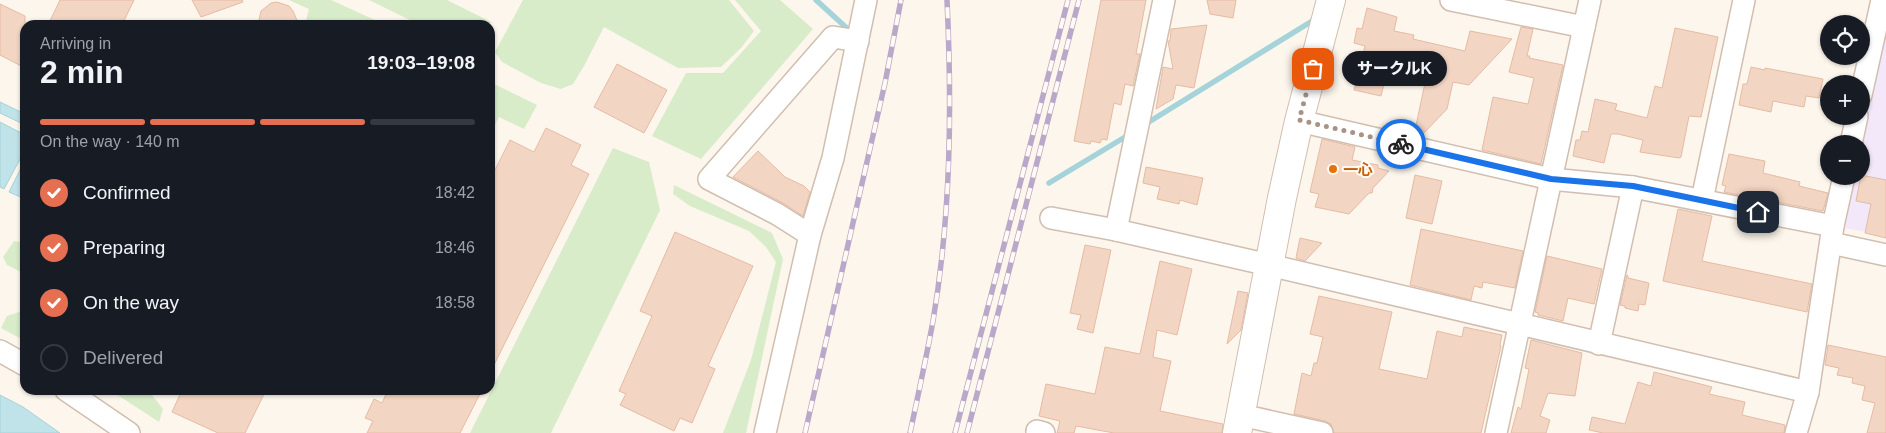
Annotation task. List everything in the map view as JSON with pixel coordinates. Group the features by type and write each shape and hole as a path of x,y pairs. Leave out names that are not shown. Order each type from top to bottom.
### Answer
{"street":[{"path":"765,433 810,236 833,158 866,0"},
{"path":"1116,230 1164,0"},
{"path":"1322,433 1239,424 1299,120 1331,0"},
{"path":"1451,0 1584,27"},
{"path":"1496,433 1590,0"},
{"path":"1702,200 1744,0"},
{"path":"1866,75 1882,0"},
{"path":"810,236 777,214 709,178 833,38 858,41"},
{"path":"1299,120 1551,179 1633,186 1702,200 1832,235 1886,255"},
{"path":"1796,433 1808,392 1832,235 1842,185"},
{"path":"1599,344 1633,186"},
{"path":"1051,218 1116,230 1269,265 1808,392"},
{"path":"0,351 20,362"},
{"path":"73,395 129,433"},
{"path":"1037,433 1044,433"}],"shaded area":[{"path":"1886,17 1886,235 1843,228 1851,185 1870,185 1870,135 1862,135 1864,125 1870,125 1870,95"}],"green space":[{"path":"289,0 331,0 375,20 306,20 309,9"},
{"path":"369,0 447,0 487,20 410,20"},
{"path":"523,0 729,0 754,31 741,48 721,67 678,68 604,27 573,84 561,89 541,83 502,62 495,52"},
{"path":"735,0 780,0 813,29 701,159 652,136 686,73 723,73 761,31"},
{"path":"495,84 537,105 524,129 499,117 495,124"},
{"path":"613,148 649,162 660,210 551,433 470,433 489,395 495,395 495,383"},
{"path":"674,185 772,233 783,259 746,433 723,433 751,360 776,262 766,247 749,231 690,206 673,194"},
{"path":"14,241 20,242 20,272 7,265 3,257"},
{"path":"20,312 20,338 1,328 7,316"},
{"path":"118,395 152,395 163,409 159,422"}],"water":[{"path":"0,102 20,112 20,123 0,113"},
{"path":"0,122 20,132 20,159 4,189 0,187"},
{"path":"20,170 20,197 9,192"},
{"path":"0,395 23,407 60,433 0,433"}],"building":[{"path":"60,0 134,0 124,20 50,20"},
{"path":"192,0 242,0 243,2 201,17"},
{"path":"1101,0 1146,0 1136,54 1140,54 1133,86 1125,84 1121,105 1114,103 1107,140 1102,139 1100,143 1091,141 1090,144 1074,141"},
{"path":"1207,0 1236,0 1233,18 1210,14"},
{"path":"277,2 289,6 297,20 259,20 261,11 271,3"},
{"path":"0,4 25,16 25,20 20,20 20,65 0,55"},
{"path":"1367,8 1397,17 1394,31 1414,35 1413,39 1465,51 1470,31 1512,39 1469,85 1453,82 1447,109 1421,136 1414,135 1428,69 1390,60 1381,96 1354,90 1365,46 1354,43 1357,28 1362,29"},
{"path":"1207,25 1194,88 1176,85 1173,99 1156,109 1163,67 1173,69 1168,41 1170,41 1171,29"},
{"path":"1521,27 1533,29 1527,56 1530,56 1529,58 1563,65 1541,164 1482,150 1493,97 1528,104 1534,78 1509,72"},
{"path":"1675,28 1718,37 1701,117 1689,116 1681,157 1640,152 1643,140 1618,134 1611,134 1604,163 1573,156 1576,140 1580,140 1582,131 1588,132 1595,99 1617,104 1615,110 1647,118 1655,86 1662,88"},
{"path":"617,64 667,90 644,133 594,107"},
{"path":"1751,67 1765,70 1765,68 1820,78 1820,93 1819,98 1806,96 1804,107 1773,101 1771,112 1739,105 1743,84 1747,84"},
{"path":"546,128 581,145 571,165 589,174 495,363 495,170 510,140 534,152"},
{"path":"1322,139 1355,147 1352,160 1378,165 1378,168 1389,171 1373,188 1372,193 1369,193 1349,214 1315,207 1319,194 1310,192"},
{"path":"758,151 785,177 804,186 810,192 803,216 783,203 733,177"},
{"path":"1729,154 1765,161 1763,173 1800,182 1799,186 1828,193 1823,211 1724,192 1726,186 1722,185"},
{"path":"1146,167 1203,178 1197,205 1180,200 1179,204 1157,199 1160,187 1143,183"},
{"path":"1415,175 1442,181 1432,224 1406,218"},
{"path":"1870,177 1886,180 1886,238 1865,233 1871,204 1856,201 1859,185 1870,185"},
{"path":"1678,209 1712,216 1702,261 1812,284 1807,312 1663,281"},
{"path":"1421,229 1523,251 1515,288 1483,282 1482,288 1474,286 1471,300 1410,285"},
{"path":"675,232 753,266 708,366 715,369 692,423 680,418 674,431 620,405 626,394 619,391 652,316 640,311"},
{"path":"1300,238 1322,243 1305,261 1296,258"},
{"path":"1085,245 1111,250 1093,333 1077,329 1081,315 1070,313"},
{"path":"1547,256 1602,269 1594,304 1568,298 1563,321 1538,315 1535,312"},
{"path":"1160,261 1192,269 1177,335 1157,330 1153,357 1171,361 1160,411 1223,424 1222,433 1114,433 1076,426 1074,433 1057,433 1060,421 1039,416 1046,384 1095,394 1105,347 1140,354"},
{"path":"1627,275 1628,278 1649,283 1645,305 1639,304 1638,311 1620,305"},
{"path":"1238,291 1248,293 1241,330 1227,344"},
{"path":"1319,296 1392,312 1379,369 1427,379 1437,331 1462,337 1464,327 1502,335 1481,433 1334,433 1331,424 1325,421 1294,414 1302,373 1311,376 1314,363 1317,363 1323,337 1310,334"},
{"path":"1531,340 1582,353 1575,396 1548,393 1540,416 1550,420 1546,433 1511,433 1518,407 1521,409 1529,369 1525,368"},
{"path":"1828,345 1886,357 1886,433 1867,433 1875,403 1862,400 1865,386 1852,383 1853,378 1837,375 1839,368 1825,365"},
{"path":"1654,372 1712,387 1709,394 1745,402 1742,415 1785,425 1784,433 1603,433 1589,430 1592,417 1625,424 1638,382 1651,386"},
{"path":"180,395 264,395 245,433 218,433 172,412"},
{"path":"386,395 479,395 460,433 367,433 373,421 365,418 374,399 382,403"}],"waterway":[{"path":"816,0 850,31"},
{"path":"1144,125 1317,18"},
{"path":"1049,183 1130,134"}],"railway":[{"path":"805,433 885,83 901,0"},
{"path":"910,433 933,321 947,201 950,121 947,0"},
{"path":"955,433 1068,0"},
{"path":"967,433 1079,0"}],"way so far":[{"path":"1313,69 1299,120 1401,144"}],"place":[{"name":"サークルK","path":"1313,69"},
{"name":"一心","path":"1333,169"}],"route":[{"path":"1401,144 1551,179 1633,186 1758,212"}]}
